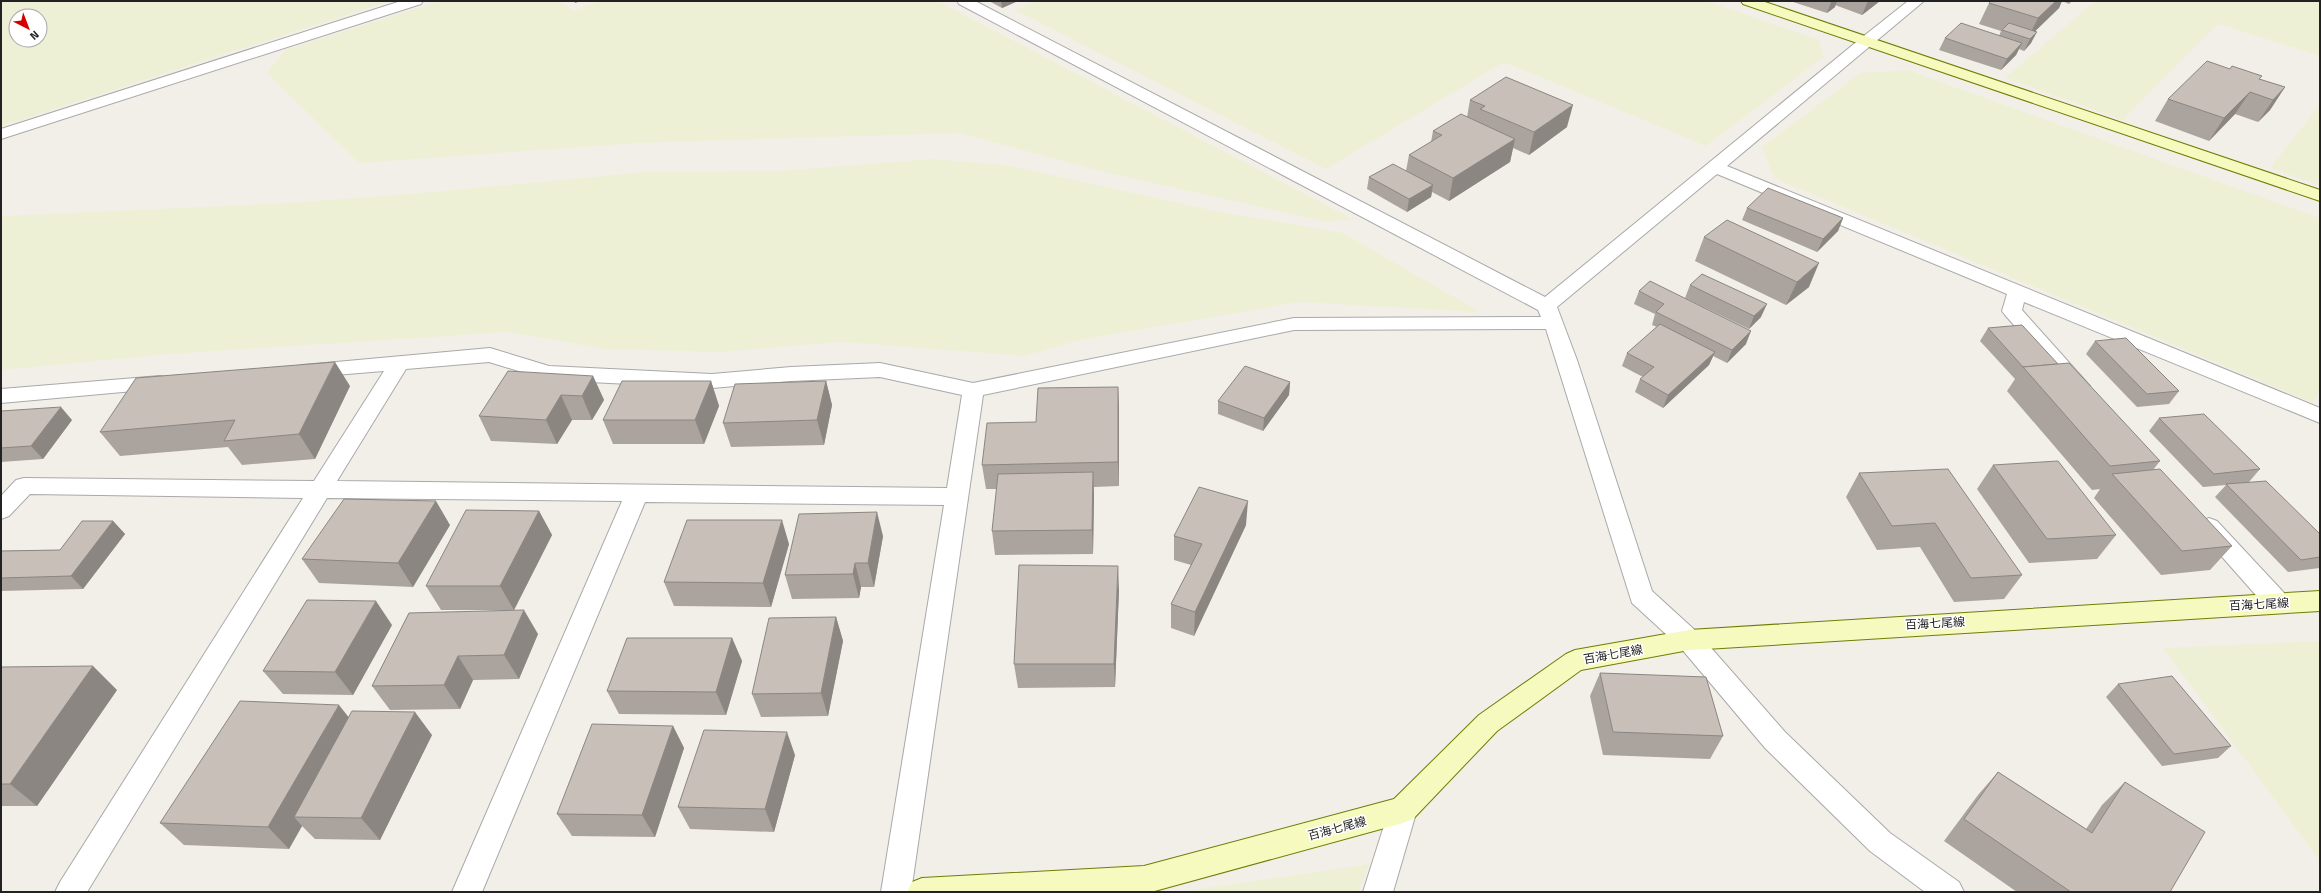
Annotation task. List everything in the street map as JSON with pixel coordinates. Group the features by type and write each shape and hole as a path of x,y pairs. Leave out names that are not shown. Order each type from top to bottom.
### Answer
{"main road":[{"path":"1748,1 2320,196"},
{"name":"百海七尾線","path":"922,892 1144,880 1403,810 1488,723 1575,661 1690,640 1902,625 2320,601"}],"street":[{"path":"1,134 416,1"},
{"path":"964,1 1550,315 1641,596 1690,640 1775,740 1880,842 1949,892"},
{"path":"288,372 490,355 548,373 712,381 791,374 880,370 973,390 1294,324 1550,315 1715,167 1865,42 1917,1"},
{"path":"1715,167 2320,416"},
{"path":"2017,291 2012,311 2092,399"},
{"path":"70,892 399,363"},
{"path":"1,396 176,381"},
{"path":"896,892 973,390"},
{"path":"1,510 24,486 957,497"},
{"path":"468,892 637,493"},
{"path":"2193,510 2278,603"},
{"path":"1378,892 1403,810"}],"green space":[{"path":"1,1 390,1 1,126"},
{"path":"439,1 559,1 573,11 600,1 938,1 1354,220 1323,221 1104,172 959,133 637,143 359,163 267,73 285,50"},
{"path":"1037,1 1707,1 1819,40 1823,57 1706,146 1504,62 1326,169 1015,10"},
{"path":"2095,1 2320,1 2320,56 2218,24 2123,120 2005,78"},
{"path":"1907,70 2320,218 2320,391 2313,403 1774,178 1762,147 1860,73"},
{"path":"2320,105 2320,185 2270,168"},
{"path":"931,159 1006,165 1220,212 1343,233 1480,312 1299,302 1080,340 1024,356 841,342 718,352 605,349 508,332 169,354 1,370 1,216 289,203 423,193 645,172 779,171"},
{"path":"2320,641 2320,861 2163,648"},
{"path":"1369,864 1358,892 1180,892"}],"building":[{"path":"1991,1 2056,1 2038,18 1989,3"},
{"path":"1961,23 2022,43 2007,59 1945,38"},
{"path":"2009,23 2037,32 2030,39 2002,30"},
{"path":"2207,61 2230,69 2232,66 2262,76 2259,79 2285,87 2273,100 2250,92 2224,118 2168,99"},
{"path":"1506,77 1573,105 1534,132 1480,109 1485,106 1470,100"},
{"path":"1461,114 1515,139 1453,178 1409,155 1442,135 1433,131"},
{"path":"1393,164 1433,185 1409,199 1369,177"},
{"path":"1768,188 1843,218 1823,239 1747,208"},
{"path":"1727,220 1819,263 1797,282 1704,237"},
{"path":"1702,274 1767,304 1754,316 1690,285"},
{"path":"1650,281 1751,331 1732,350 1656,312 1664,304 1639,291"},
{"path":"1660,324 1715,352 1668,395 1640,379 1654,367 1627,353"},
{"path":"2022,325 2058,364 2023,367 1988,328"},
{"path":"2126,338 2179,391 2147,394 2095,341"},
{"path":"335,362 299,434 224,441 235,420 100,432 136,378"},
{"path":"2069,363 2160,461 2110,466 2023,367"},
{"path":"1245,366 1290,382 1264,418 1218,401"},
{"path":"508,371 593,376 582,396 561,395 546,420 479,416"},
{"path":"622,381 711,381 695,420 603,420"},
{"path":"826,381 817,420 723,423 735,384"},
{"path":"1118,387 1118,462 982,465 987,423 1036,422 1038,388"},
{"path":"61,407 31,446 1,448 1,411"},
{"path":"2204,414 2260,469 2214,474 2159,418"},
{"path":"2058,461 2116,535 2047,539 1993,465"},
{"path":"1948,469 2022,575 1971,578 1935,523 1892,526 1859,473"},
{"path":"2160,469 2232,546 2182,551 2112,474"},
{"path":"1093,472 1092,530 992,531 998,474"},
{"path":"2266,481 2320,534 2320,557 2301,560 2226,484"},
{"path":"1199,487 1248,501 1195,612 1171,604 1202,544 1174,536"},
{"path":"344,499 436,501 398,563 302,559"},
{"path":"466,510 539,511 500,586 426,586"},
{"path":"877,512 868,563 855,563 853,574 785,575 799,514"},
{"path":"687,520 782,520 763,583 664,582"},
{"path":"82,521 113,521 71,576 1,578 1,551 60,550"},
{"path":"1019,565 1118,566 1114,664 1014,664"},
{"path":"307,600 376,601 335,672 263,671"},
{"path":"524,610 504,655 458,656 444,685 372,686 409,613"},
{"path":"836,617 821,693 752,694 769,618"},
{"path":"627,638 732,638 716,692 607,691"},
{"path":"93,666 10,784 1,784 1,667"},
{"path":"1600,673 1706,677 1723,736 1613,732"},
{"path":"2172,676 2231,746 2174,754 2118,684"},
{"path":"240,701 339,705 268,827 160,823"},
{"path":"352,711 415,712 361,818 294,817"},
{"path":"592,724 673,726 642,815 557,814"},
{"path":"704,730 787,732 765,809 678,807"},
{"path":"1998,772 2092,833 2125,782 2205,832 2170,892 2071,892 1964,819"}]}
